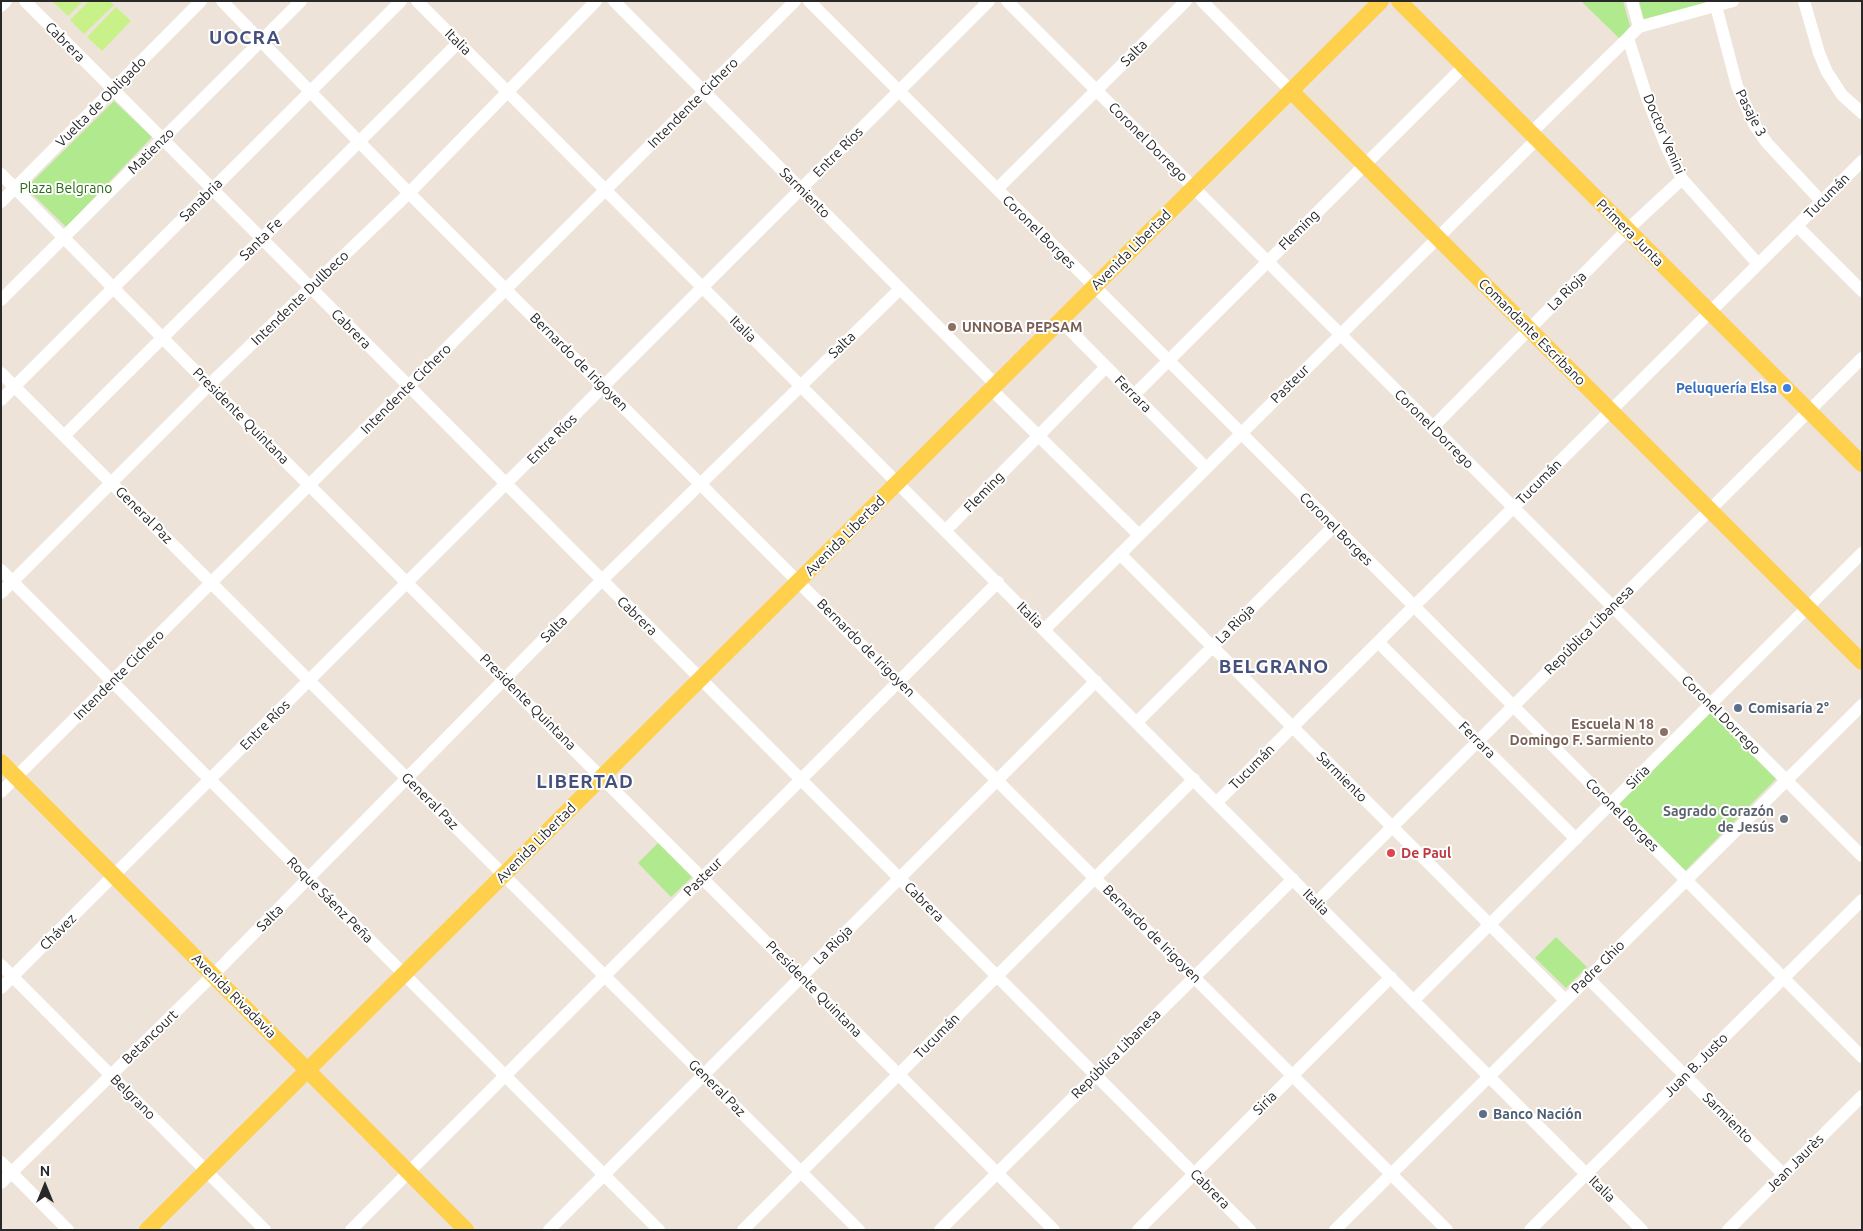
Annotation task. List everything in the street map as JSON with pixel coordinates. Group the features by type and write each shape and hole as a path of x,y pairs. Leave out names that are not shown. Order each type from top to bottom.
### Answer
{"main road":[{"name":"Avenida Libertad","path":"147,1230 1381,1"},
{"name":"Primera Junta","path":"1399,1 1862,464"},
{"name":"Comandante Escribano","path":"1291,90 1862,662"},
{"name":"Avenida Rivadavia","path":"1,762 466,1230"}],"street":[{"path":"1,6 6,1"},
{"name":"Cabrera","path":"25,1 1250,1230"},
{"name":"Vuelta de Obligado","path":"1,202 202,1"},
{"name":"Bernardo de Irigoyen","path":"222,1 359,142 1447,1230"},
{"name":"Matienzo","path":"1,300 301,1"},
{"name":"Sanabria","path":"1,400 401,1"},
{"name":"Italia","path":"417,1 1642,1230"},
{"name":"Intendente Dullbeco","path":"1,593 209,385 409,192 596,1"},
{"name":"Sarmiento","path":"614,1 900,289 1039,436 1139,535"},
{"name":"Intendente Cichero","path":"1,792 795,1"},
{"name":"Coronel Borges","path":"810,1 1862,1057"},
{"name":"Entre Ríos","path":"114,876 989,1"},
{"name":"Coronel Dorrego","path":"1007,1 1862,856"},
{"name":"Salta","path":"997,189 1186,1"},
{"name":"Comandante Escribano","path":"1202,1 1291,90"},
{"path":"1632,1 1639,27 1733,1"},
{"path":"1804,1 1818,53 1827,72 1842,95 1862,113"},
{"name":"Pasaje 3","path":"1716,6 1737,86 1755,126 1767,143 1821,201"},
{"name":"Pasteur","path":"1045,629 1438,238 1639,27"},
{"name":"Doctor Venini","path":"1628,38 1650,106 1682,179 1758,264"},
{"name":"Santa Fe","path":"64,436 458,43"},
{"name":"Fleming","path":"1134,395 1464,66"},
{"name":"Tucumán","path":"1217,802 1862,161"},
{"name":"Presidente Quintana","path":"1,174 209,385 1054,1230"},
{"name":"La Rioja","path":"1432,428 1627,230 1682,179"},
{"path":"1797,226 1862,291"},
{"name":"Salta","path":"213,975 602,581 900,289"},
{"name":"Ferrara","path":"1061,321 1206,468"},
{"name":"República Libanesa","path":"1317,902 1862,358"},
{"name":"Fleming","path":"946,530 1106,367"},
{"name":"General Paz","path":"1,373 859,1230"},
{"name":"La Rioja","path":"1137,722 1334,526"},
{"name":"Siria","path":"1414,1000 1862,553"},
{"name":"Sarmiento","path":"1120,554 1565,1000"},
{"name":"Roque Sáenz Peña","path":"1,570 659,1230"},
{"name":"Pasteur","path":"351,1230 998,582"},
{"name":"Ferrara","path":"1378,642 1576,839"},
{"name":"La Rioja","path":"549,1230 1096,681"},
{"name":"Padre Ghio","path":"1335,1230 1862,705"},
{"name":"Tucumán","path":"742,1230 1194,779"},
{"name":"Chávez","path":"1,988 114,876"},
{"name":"República Libanesa","path":"940,1230 1293,879"},
{"name":"Juan B. Justo","path":"1530,1230 1862,900"},
{"name":"Belgrano","path":"1,965 265,1230"},
{"name":"Betancourt","path":"1,1183 213,975"},
{"name":"Siria","path":"1138,1230 1391,977"},
{"name":"Sarmiento","path":"1588,977 1783,1174"},
{"name":"Jean Jaurès","path":"1728,1230 1862,1096"},
{"path":"1,1162 68,1230"}],"green space":[{"path":"54,1 83,1 68,16"},
{"path":"89,1 110,1 114,5 84,34 70,20"},
{"path":"1581,1 1623,1 1630,26 1620,39"},
{"path":"1639,1 1715,1 1644,19"},
{"path":"116,7 131,21 102,51 87,37"},
{"name":"Plaza Belgrano","path":"114,101 152,137 66,227 26,188"},
{"path":"1710,713 1776,779 1685,871 1619,804"},
{"path":"658,843 692,877 671,897 638,863"},
{"path":"1556,937 1587,967 1566,988 1535,958"}],"place":[{"name":"UNNOBA PEPSAM","path":"952,327"},
{"name":"Peluquería Elsa","path":"1787,388"},
{"name":"Comisaría 2°","path":"1738,708"},
{"name":"Escuela N 18 Domingo F. Sarmiento","path":"1664,732"},
{"name":"Sagrado Corazón de Jesús","path":"1784,819"},
{"name":"De Paul","path":"1391,853"},
{"name":"Banco Nación","path":"1483,1114"}],"district":[{"name":"UOCRA","path":"245,38"},
{"name":"BELGRANO","path":"1274,667"},
{"name":"LIBERTAD","path":"585,782"}]}
